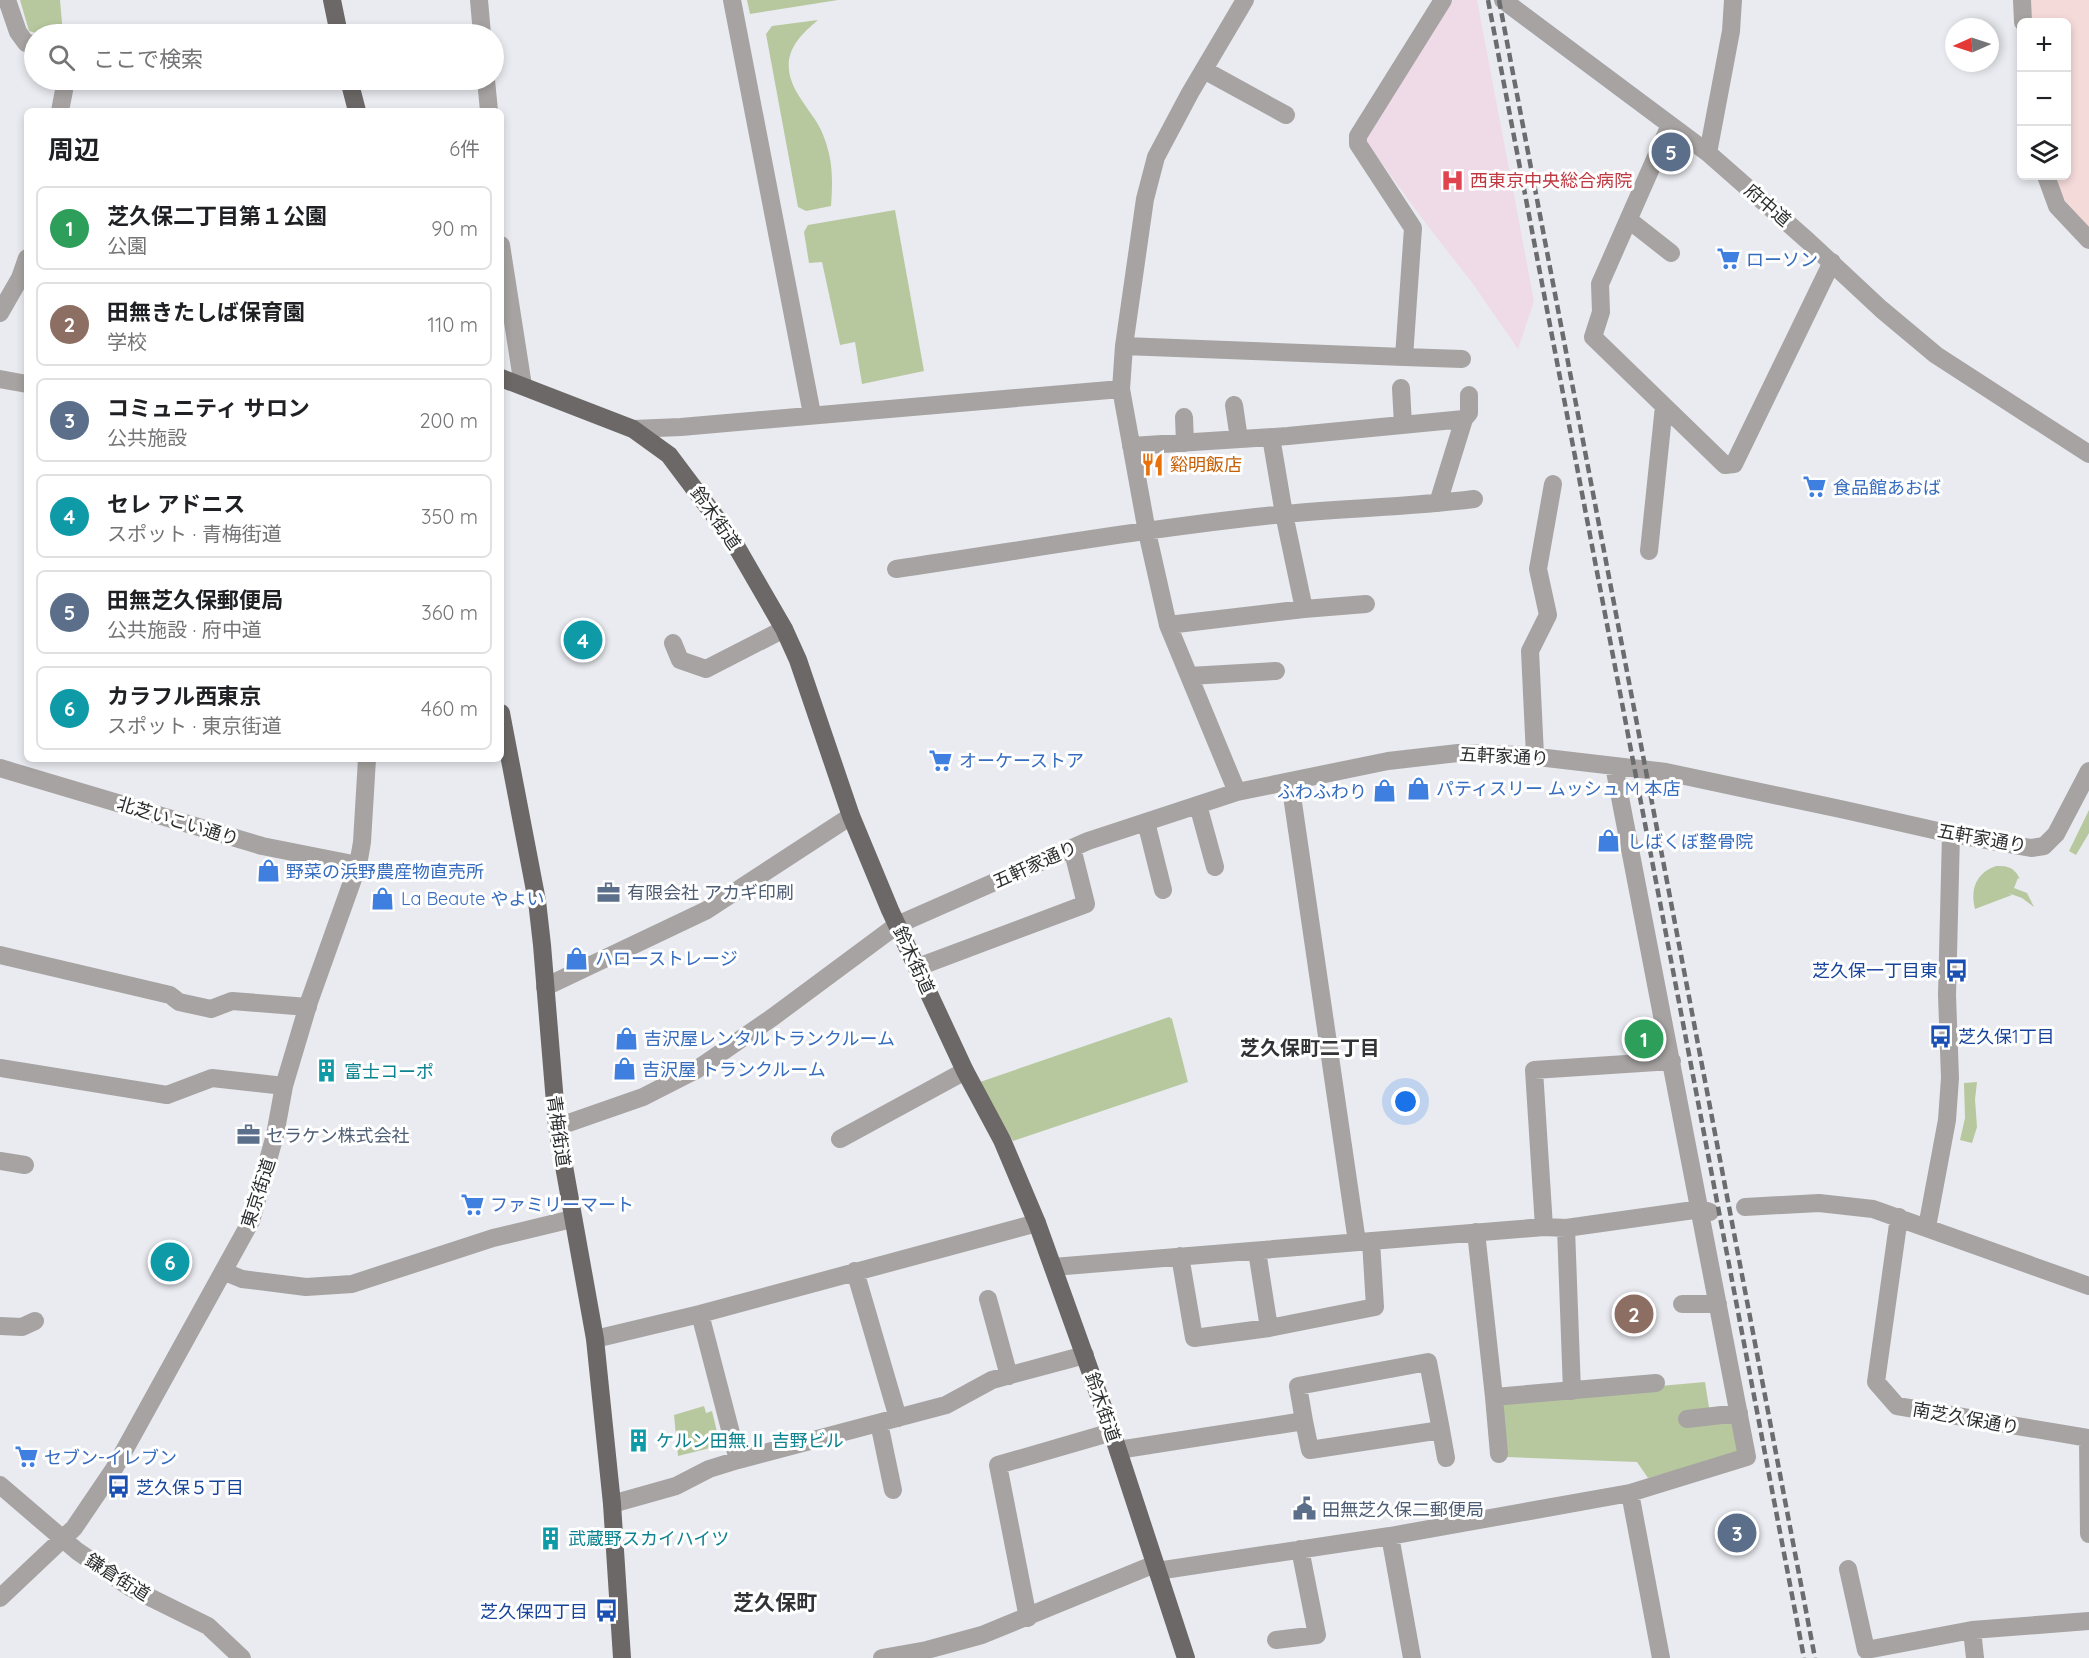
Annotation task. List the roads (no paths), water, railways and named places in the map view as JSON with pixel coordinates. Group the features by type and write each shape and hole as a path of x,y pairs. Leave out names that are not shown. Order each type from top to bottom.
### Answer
{"main road":[{"path":"332,0 337,24"},
{"path":"352,90 356,108"},
{"name":"鈴木街道","path":"504,379 633,429 669,455 732,539 784,628 798,660 851,816 897,925 965,1071 1002,1140 1036,1222 1112,1432 1186,1658"},
{"name":"青梅街道","path":"504,728 536,892 557,1126 595,1339 612,1504 622,1658"}],"street":[{"path":"8,0 18,32 24,40"},
{"path":"478,0 481,24"},
{"path":"732,0 812,414"},
{"path":"1237,792 1168,625 1147,532 1121,389 1124,346 1145,199 1156,158 1245,0"},
{"path":"1404,357 1413,228 1358,144 1358,136 1443,0"},
{"name":"府中道","path":"1503,0 1708,153 1832,262 1881,309 1936,355 2089,454"},
{"path":"1708,153 1731,31 1733,0"},
{"path":"2022,0 2023,18"},
{"path":"1204,70 1286,115"},
{"path":"61,108 64,90"},
{"path":"487,90 489,108"},
{"path":"1670,125 1600,284 1601,312 1593,337 1725,465 1734,464 1832,262"},
{"path":"2047,180 2057,206 2089,240"},
{"path":"1629,220 1671,253"},
{"path":"504,264 523,386"},
{"path":"0,313 24,267"},
{"path":"1124,346 1462,359"},
{"path":"0,380 24,384"},
{"path":"1401,388 1403,425"},
{"path":"633,429 1121,389"},
{"path":"1438,503 1464,419 1469,413 1469,395"},
{"path":"1234,405 1239,439"},
{"path":"1649,551 1664,406"},
{"path":"1184,417 1185,443"},
{"path":"1131,446 1271,437 1464,419"},
{"path":"1271,437 1304,609"},
{"path":"1535,756 1530,651 1548,615 1538,569 1553,484"},
{"path":"896,569 1284,514 1474,499"},
{"path":"1168,625 1366,604"},
{"path":"673,643 681,660 706,669 784,628"},
{"path":"1189,676 1276,671"},
{"name":"五軒家通り","path":"557,1126 643,1097 696,1070 897,925 1072,848 1237,792 1290,783 1388,761 1452,753 1535,756 1666,772 1951,834 2031,849 2044,846 2056,834 2089,771"},
{"name":"東京街道","path":"0,1598 64,1540 91,1506 225,1272 251,1221 275,1135 284,1086 308,1007 358,866 362,842 367,762"},
{"path":"882,1658 922,1655 1028,1618 1156,1568 1390,1536 1630,1493 1747,1457 1718,1304 1706,1210 1672,1062 1614,766"},
{"name":"北芝いこい通り","path":"0,768 262,846 358,866"},
{"path":"1180,1256 1194,1338 1269,1328 1375,1307 1290,783"},
{"path":"1198,805 1215,867"},
{"path":"545,987 706,910 851,816"},
{"path":"1146,822 1163,890"},
{"path":"1927,1227 1947,1120 1950,1078 1947,995 1951,834"},
{"path":"918,967 1086,904 1072,848"},
{"path":"0,955 170,996 179,1002 211,1009 232,1001 308,1007"},
{"path":"1544,1227 1534,1070 1672,1062"},
{"path":"0,1068 167,1095 212,1078 284,1086"},
{"path":"840,1139 965,1071"},
{"path":"0,1161 25,1165"},
{"path":"1745,1207 1819,1203 1874,1209 2089,1286"},
{"path":"1053,1268 1476,1232 1544,1227 1566,1228 1706,1210"},
{"name":"南芝久保通り","path":"1899,1217 1876,1382 1897,1406 2089,1438"},
{"path":"225,1272 242,1279 306,1287 352,1284 493,1238 572,1219"},
{"path":"595,1339 700,1314 1036,1222"},
{"path":"1566,1228 1572,1391"},
{"path":"1476,1232 1499,1454"},
{"path":"1257,1251 1269,1328"},
{"path":"855,1271 898,1418"},
{"path":"988,1299 1009,1376"},
{"path":"1682,1304 1718,1304"},
{"path":"700,1314 738,1460"},
{"path":"0,1326 22,1327 35,1321"},
{"path":"612,1504 676,1486 709,1469 738,1460 946,1405 992,1380 1085,1355"},
{"path":"1441,1430 1310,1450 1298,1386 1428,1362 1441,1430 1446,1458"},
{"path":"1494,1397 1656,1383"},
{"path":"1687,1419 1739,1413"},
{"path":"1118,1450 1304,1421"},
{"path":"879,1423 893,1490"},
{"path":"1028,1618 998,1464 1112,1432"},
{"path":"2089,1438 2089,1534"},
{"name":"鎌倉街道","path":"0,1485 77,1551 131,1588 208,1626 242,1658"},
{"path":"1630,1493 1661,1658"},
{"path":"1390,1536 1412,1658"},
{"path":"1276,1640 1317,1635 1300,1549"},
{"path":"1848,1569 1866,1650 1972,1630 2089,1621"},
{"path":"1972,1630 1975,1658"}],"railway":[{"path":"1488,0 1804,1658"},
{"path":"1499,0 1815,1658"}],"place":[{"name":"田無芝久保郵便局","path":"1671,152"},
{"name":"西東京中央総合病院","path":"1452,180"},
{"name":"ローソン","path":"1728,259"},
{"name":"谿明飯店","path":"1152,464"},
{"name":"食品館あおば","path":"1815,487"},
{"name":"セレ アドニス","path":"583,640"},
{"name":"オーケーストア","path":"941,760"},
{"name":"パティスリー ムッシュ M 本店","path":"1418,788"},
{"name":"ふわふわり","path":"1385,791"},
{"name":"しばくぼ整骨院","path":"1609,841"},
{"name":"野菜の浜野農産物直売所","path":"268,871"},
{"name":"有限会社 アカギ印刷","path":"609,892"},
{"name":"La Beaute やよい","path":"383,898"},
{"name":"ハローストレージ","path":"577,958"},
{"name":"芝久保一丁目東","path":"1956,970"},
{"name":"芝久保1丁目","path":"1940,1036"},
{"name":"吉沢屋レンタルトランクルーム","path":"626,1038"},
{"name":"芝久保二丁目第１公園","path":"1644,1039"},
{"name":"吉沢屋 トランクルーム","path":"624,1069"},
{"name":"富士コーポ","path":"326,1071"},
{"name":"セラケン株式会社","path":"248,1135"},
{"name":"ファミリーマート","path":"472,1204"},
{"name":"カラフル西東京","path":"170,1262"},
{"name":"田無きたしば保育園","path":"1634,1314"},
{"name":"ケルン田無.Ⅱ 吉野ビル","path":"638,1440"},
{"name":"セブン-イレブン","path":"26,1457"},
{"name":"芝久保５丁目","path":"118,1487"},
{"name":"田無芝久保二郵便局","path":"1304,1509"},
{"name":"コミュニティ サロン","path":"1737,1533"},
{"name":"武蔵野スカイハイツ","path":"550,1538"},
{"name":"芝久保四丁目","path":"606,1611"}],"district":[{"name":"芝久保町二丁目","path":"1310,1047"},
{"name":"芝久保町","path":"775,1602"}]}
